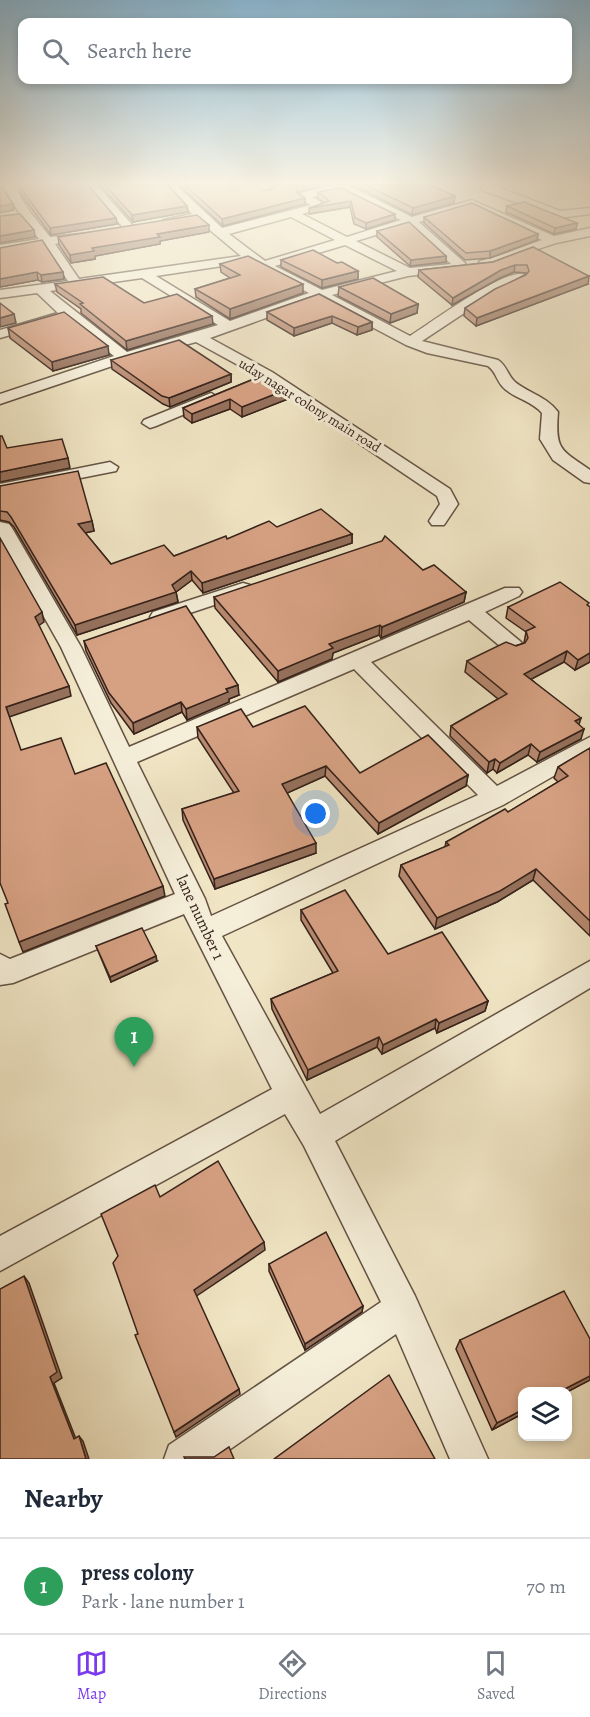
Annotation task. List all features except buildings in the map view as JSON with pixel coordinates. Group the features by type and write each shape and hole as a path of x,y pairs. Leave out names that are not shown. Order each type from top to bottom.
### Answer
{"street":[{"path":"55,253 76,284"},
{"path":"245,253 411,342 432,350 483,359 500,368 508,384 541,402 550,412 548,440 559,456 590,478"},
{"path":"264,265 304,253"},
{"path":"373,253 408,272"},
{"path":"441,253 459,272"},
{"path":"0,399 125,357 198,337 320,294 408,272 436,269 459,272 518,253"},
{"path":"0,294 251,258"},
{"path":"145,274 228,326"},
{"path":"411,342 483,289 520,277"},
{"path":"40,289 68,315 125,357"},
{"path":"0,334 68,315"},
{"name":"uday nagar colony main road","path":"198,337 267,375 444,493 450,504 438,521"},
{"path":"246,384 267,375"},
{"path":"150,423 225,393"},
{"path":"0,489 110,467"},
{"name":"lane number 1","path":"0,527 3,528 82,644 125,758 205,931 291,1095 315,1135 403,1308 469,1459"},
{"path":"138,624 261,583"},
{"path":"125,758 512,592"},
{"path":"471,611 514,647"},
{"path":"357,660 495,798"},
{"path":"205,931 495,798 590,745"},
{"path":"0,966 3,974 192,899"},
{"path":"315,1135 590,973"},
{"path":"0,1254 291,1095"},
{"path":"183,1459 403,1308"}],"place":[{"name":"press colony","path":"134,1067"}]}
